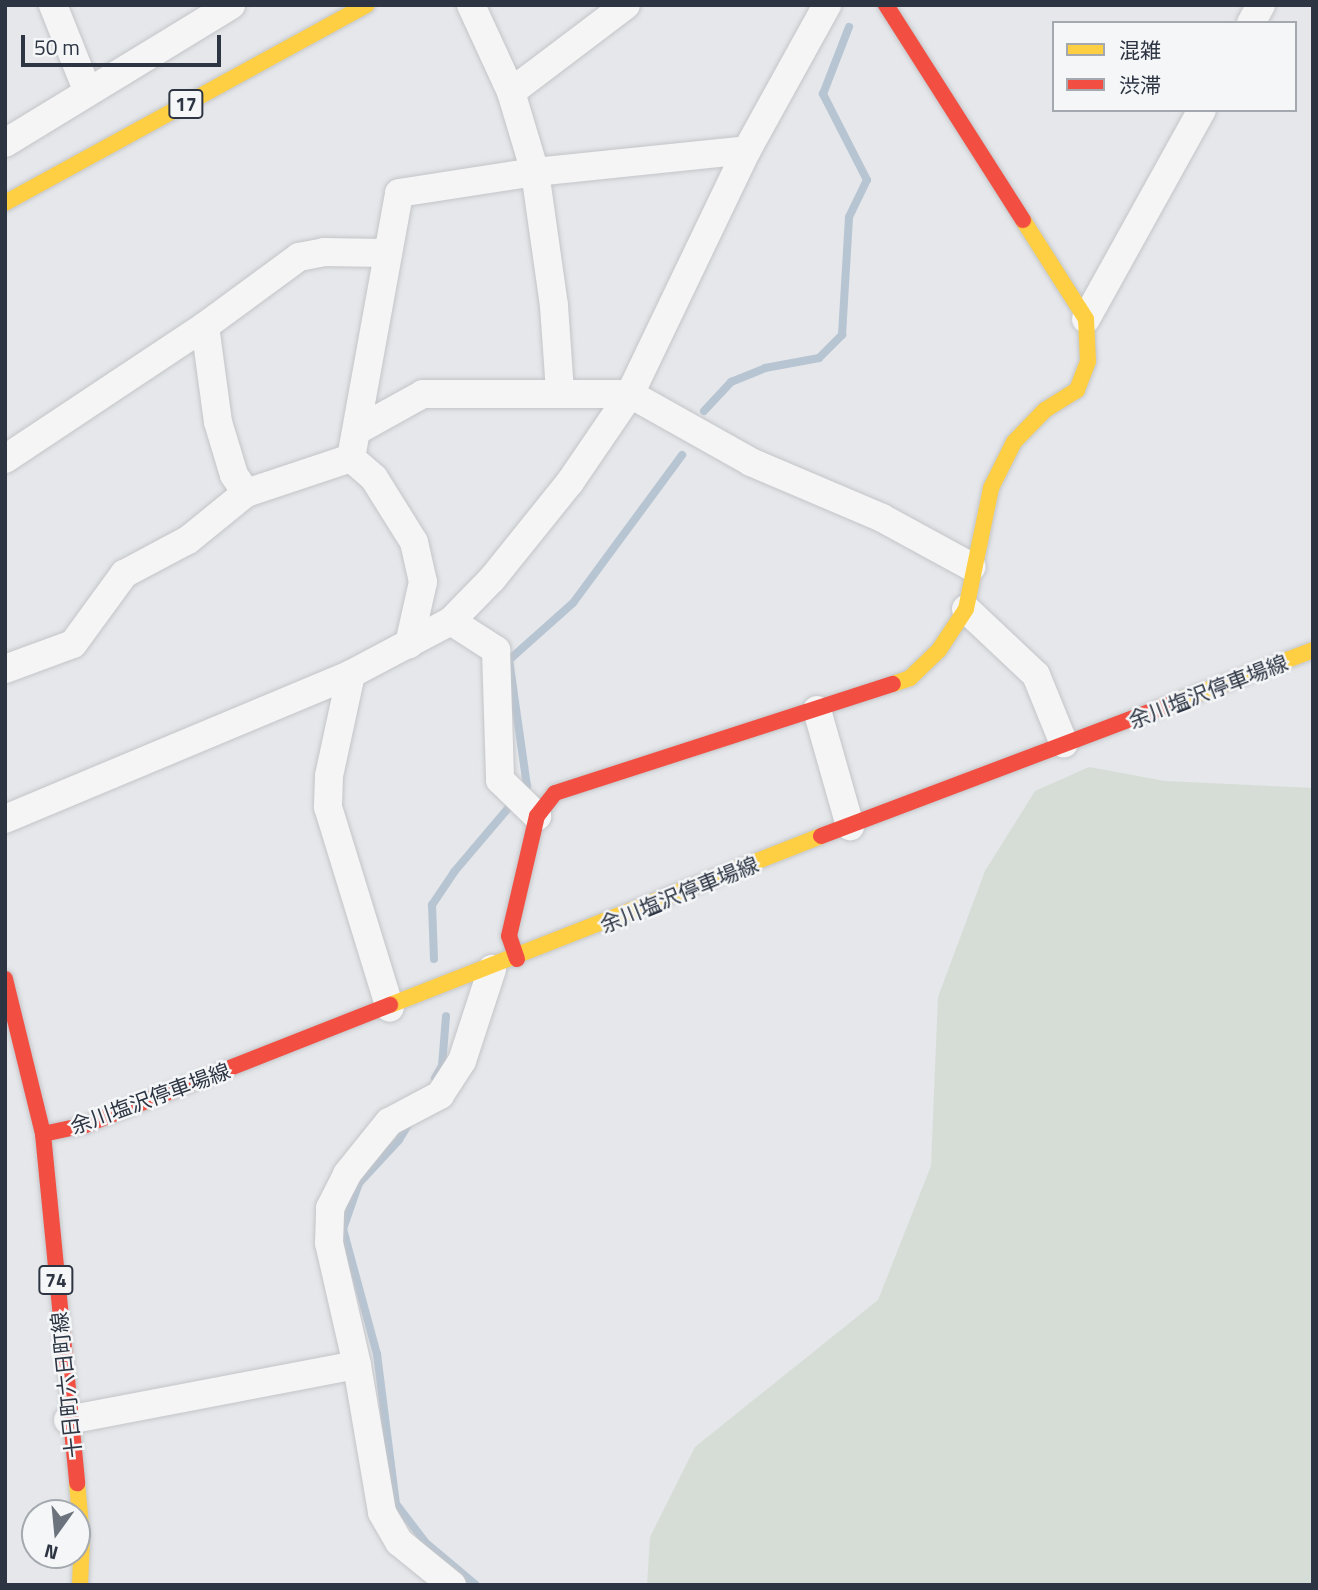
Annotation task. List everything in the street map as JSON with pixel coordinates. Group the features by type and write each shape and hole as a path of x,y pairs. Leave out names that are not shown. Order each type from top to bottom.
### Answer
{"main road":[{"name":"17","path":"5,203 366,5"},
{"path":"504,964 537,816 555,793 910,678 939,650 966,610 972,567 991,488 1014,442 1045,410 1077,390 1088,361 1086,319 886,5"},
{"name":"余川塩沢停車場線","path":"43,1134 85,1125 504,964 850,826 1313,650"},
{"name":"十日町六日町線","path":"5,979 43,1134 68,1420 82,1537 80,1585"}],"street":[{"path":"53,5 87,90"},
{"path":"5,143 87,90 232,5"},
{"path":"471,5 512,92 535,173 554,306 560,392"},
{"path":"512,92 626,5"},
{"path":"5,819 351,674 451,621 492,579 570,482 630,394 747,150 827,5"},
{"path":"1252,21 1261,5"},
{"path":"1086,319 1201,112"},
{"path":"351,458 358,430 385,253 399,193 535,173 747,150"},
{"path":"5,459 205,326 299,257 324,252 385,253"},
{"path":"205,326 218,422 234,475 246,493"},
{"path":"358,430 423,394 630,394 751,462 882,518 972,567"},
{"path":"5,669 73,644 124,573 188,540 246,493 351,458"},
{"path":"351,458 374,478 414,542 423,582 408,644"},
{"path":"966,610 1036,676 1064,744"},
{"path":"451,621 496,650 500,780 537,816"},
{"path":"351,674 329,776 328,807 390,1008"},
{"path":"817,710 850,826"},
{"path":"452,1585 399,1542 382,1512 357,1365 329,1243 330,1208 347,1174 389,1122 440,1095 462,1061 504,964"},
{"path":"68,1420 357,1365"}],"shaded area":[{"path":"1089,767 1165,781 1313,788 1313,1585 647,1585 650,1537 695,1447 878,1300 931,1166 938,997 985,871 1035,791"}],"waterway":[{"path":"704,411 731,382 765,368 819,358 842,335 849,217 867,180 823,94 849,27"},
{"path":"434,959 432,905 454,872 527,786 509,660 573,603 682,455"},
{"path":"435,1078 442,1066 446,1016"},
{"path":"411,1120 399,1140 359,1183 343,1229 377,1354 396,1504 426,1543 476,1585"}],"traffic: slow":[{"path":"5,203 366,5"},
{"path":"893,684 910,678 939,650 966,609 991,488 1014,442 1045,410 1077,390 1088,361 1086,319 1023,220"},
{"path":"1175,702 1313,650"},
{"path":"390,1005 821,836"},
{"path":"77,1483 82,1537 80,1585"}],"traffic: jam":[{"path":"886,5 1023,220"},
{"path":"517,959 509,936 537,816 555,793 893,684"},
{"path":"821,836 1175,702"},
{"path":"5,979 43,1134 77,1483"},
{"path":"43,1134 85,1125 390,1005"}]}
